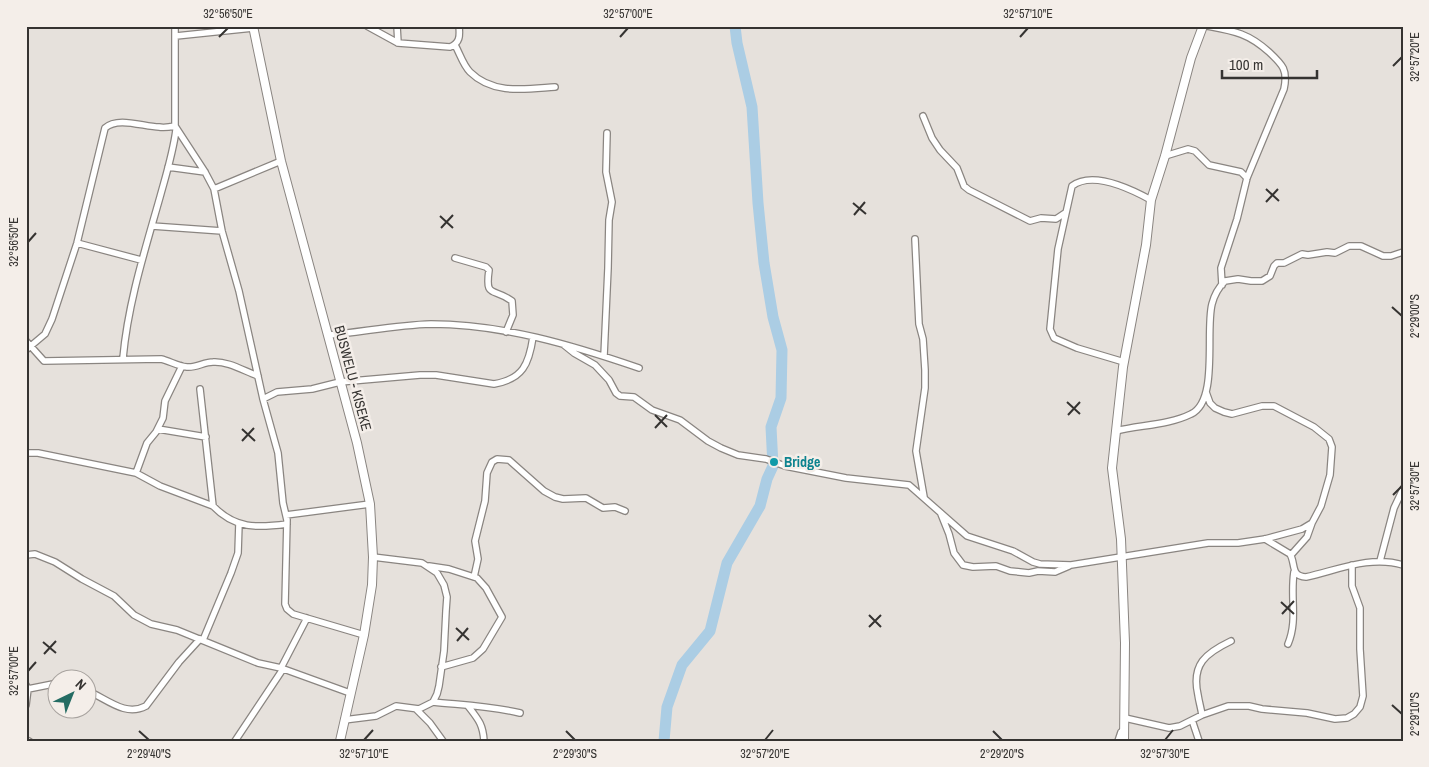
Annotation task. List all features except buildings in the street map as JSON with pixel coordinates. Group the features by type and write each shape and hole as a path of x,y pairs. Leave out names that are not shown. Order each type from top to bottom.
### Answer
{"main road":[{"path":"1124,741 1125,643 1122,558 1112,468 1116,431 1124,362 1146,246 1151,200 1166,156 1191,58 1203,26"},
{"name":"BUSWELU - KISEKE","path":"253,27 282,161 340,382 358,443 370,504 373,557 372,585 364,635 340,741"}],"street":[{"path":"123,358 125,334 141,260 168,167 175,128 175,26"},
{"path":"367,26 398,43 450,47 459,41 459,26"},
{"path":"397,26 398,43"},
{"path":"1207,26 1241,33 1256,40 1280,62 1284,68 1286,78 1284,89 1247,178 1237,220 1221,268 1222,285"},
{"path":"176,36 253,27"},
{"path":"455,45 470,72 494,87 510,90 555,87"},
{"path":"923,116 932,138 940,150 957,168 964,186 1030,221 1041,218 1056,219 1065,213"},
{"path":"26,350 45,334 52,319 77,243 106,128 109,125 126,123 160,128 175,128"},
{"path":"175,128 205,172 214,189 222,230 239,291 263,399 278,453 287,524 285,604 287,609 294,614 364,635"},
{"path":"604,356 609,220 612,202 606,172 607,133"},
{"path":"1166,156 1188,149 1195,151 1209,165 1241,172 1247,178"},
{"path":"214,189 282,161"},
{"path":"168,167 205,172"},
{"path":"1124,362 1056,340 1051,333 1058,249 1072,186 1079,181 1088,180 1115,184 1151,200"},
{"path":"152,226 222,230"},
{"path":"915,239 925,370 925,388 916,451 924,497"},
{"path":"77,243 141,260"},
{"path":"1116,431 1174,420 1193,414 1203,403 1208,386 1212,302 1222,285 1230,279 1262,281 1270,276 1274,266 1278,263 1284,263 1302,254 1336,253 1349,246 1361,246 1383,256 1391,256 1403,252"},
{"path":"455,258 486,267 489,270 487,285 489,289 512,300 513,315 506,332"},
{"path":"329,335 430,324 468,326 564,344 639,368"},
{"path":"263,399 277,392 319,388 340,382 420,375 494,384 519,374 528,361 533,337"},
{"path":"26,341 41,358 48,361 123,358 161,359 182,366 194,367 213,362 222,363 258,376"},
{"path":"564,344 574,353 596,365 620,396 634,397 652,410 680,420 708,441 721,448 738,455 766,459 784,466 846,478 909,486 968,536 1013,551 1040,564 1071,565 1208,543 1238,543 1265,539 1302,529 1312,523"},
{"path":"136,473 147,443 163,418 168,393 178,377 182,366"},
{"path":"200,389 214,506"},
{"path":"1206,392 1210,403 1215,408 1224,412 1232,414 1262,406 1274,406 1314,427 1329,439 1332,447 1330,475 1321,506 1307,537 1290,555"},
{"path":"158,428 191,436 206,437"},
{"path":"26,453 38,453 136,473 160,486 214,506 220,513 245,526 270,527 287,524"},
{"path":"474,577 478,559 475,542 485,501 487,472 492,462 497,459 509,460 544,491 555,497 563,499 586,498 603,508 615,507 625,511"},
{"path":"1380,561 1392,514 1403,489"},
{"path":"286,515 370,504"},
{"path":"938,510 949,534 954,553 963,565 973,567 996,566 1010,571 1029,572 1055,572 1071,565"},
{"path":"98,696 128,710 138,710 146,706 179,662 201,639 236,560 239,544 239,524"},
{"path":"1265,539 1290,555 1294,572 1292,584 1294,621 1293,633 1288,644"},
{"path":"26,554 35,554 55,562 114,596 134,615 151,624 177,630 258,663 282,668 350,693"},
{"path":"373,557 449,569 474,577 486,588 502,614 501,621 483,649 473,658 442,667"},
{"path":"1294,572 1299,576 1306,577 1352,565 1380,561 1403,565"},
{"path":"1124,718 1169,728 1180,726 1202,715 1228,706 1249,706 1335,719 1347,718 1354,714 1360,708 1363,696 1360,608 1352,586 1352,565"},
{"path":"429,566 437,573 444,585 447,597 442,667 437,694 433,702"},
{"path":"234,741 282,668 307,618"},
{"path":"1202,715 1196,685 1199,666 1207,654 1231,641"},
{"path":"26,705 27,687 48,684"},
{"path":"344,720 376,716 396,706 419,709 433,702 501,708 520,712"},
{"path":"468,706 482,725 484,741"},
{"path":"416,709 430,723 443,741"},
{"path":"1192,720 1199,741"},
{"path":"1118,741 1121,732 1124,730"}],"waterway":[{"path":"664,741 667,707 682,665 710,631 727,563 760,506 767,479 773,466 771,427 781,398 782,350 773,317 764,263 752,107 737,43 735,26"}],"place":[{"name":"Bridge","path":"774,462"}]}
